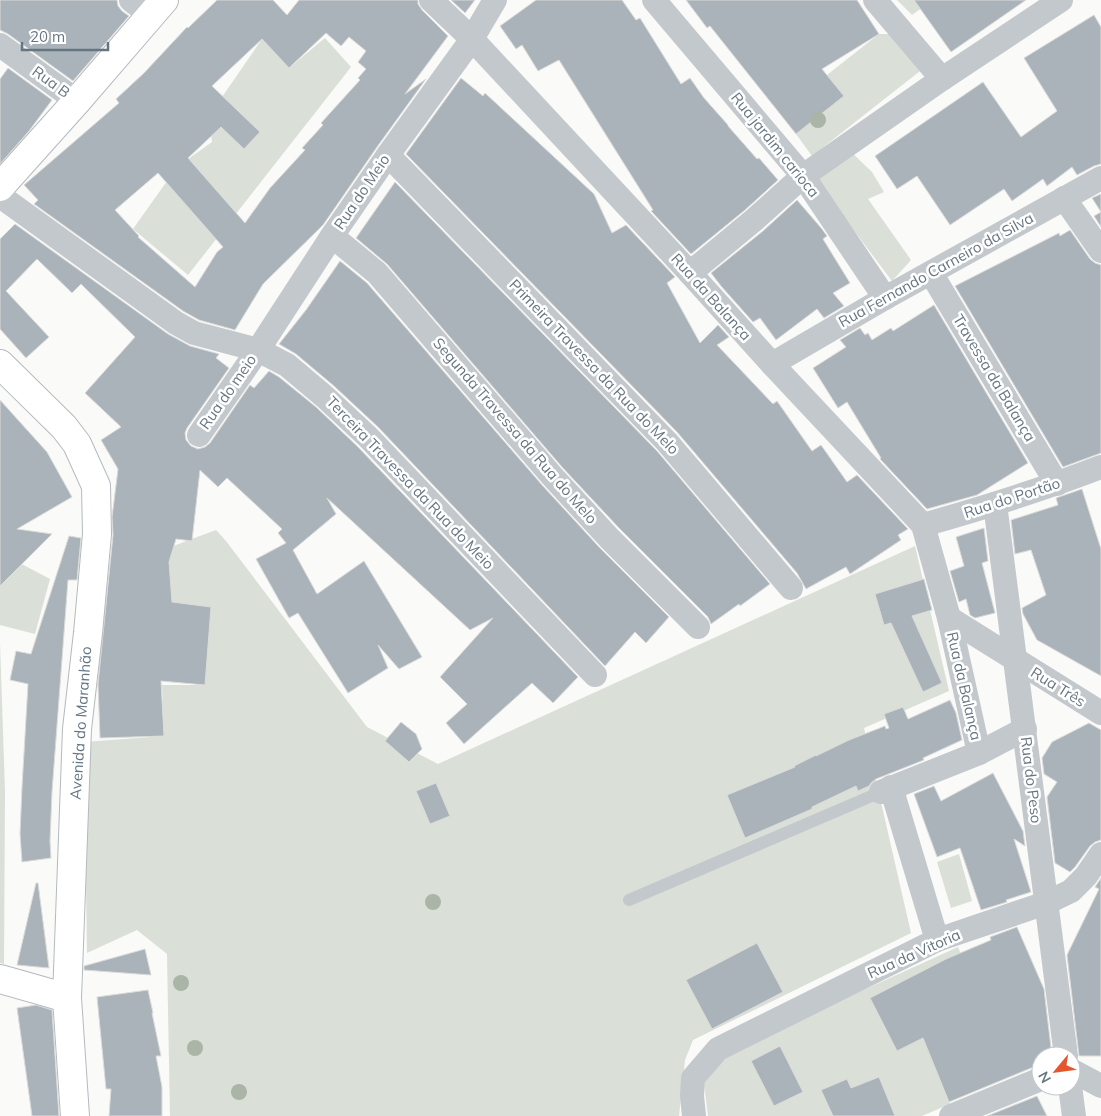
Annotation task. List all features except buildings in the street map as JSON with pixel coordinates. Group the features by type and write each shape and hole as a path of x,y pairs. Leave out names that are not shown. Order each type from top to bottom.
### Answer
{"street":[{"name":"Rua da Balança","path":"431,0 472,39 923,525 949,618 979,753"},
{"name":"Rua do Meio","path":"258,350 332,236 472,39 494,0"},
{"name":"Rua jardim carioca","path":"654,0 803,176 885,298"},
{"path":"875,0 942,79"},
{"path":"690,273 803,176 942,79 1061,0"},
{"path":"0,187 77,101 148,5"},
{"name":"Rua B","path":"0,45 77,101"},
{"name":"Primeira Travessa da Rua do Melo","path":"388,155 667,442 791,588"},
{"name":"Rua Fernando Carneiro da Silva","path":"772,364 885,298 1101,178"},
{"name":"Terceira Travessa da Rua do Meio","path":"0,196 176,323 194,333 258,350 287,366 368,436 595,675"},
{"path":"1064,198 1101,251"},
{"name":"Segunda Travessa da Rua do Melo","path":"332,236 378,273 552,476 608,538 698,627"},
{"name":"Travessa da Balança","path":"931,273 1057,484"},
{"name":"Rua do meio","path":"199,434 258,350"},
{"name":"Avenida do Maranhão","path":"0,364 64,427 77,444 96,486 97,534 77,729 67,998 75,1116"},
{"name":"Rua do Portão","path":"923,525 1057,484 1101,467"},
{"name":"Rua do Peso","path":"995,504 1065,1046"},
{"name":"Rua da Balança","path":"949,618 1016,661"},
{"name":"Rua Três","path":"1016,661 1101,713"},
{"name":"Rua da Balança","path":"886,790 979,753 1025,729"},
{"path":"886,790 937,940"},
{"name":"Rua da Vitoria","path":"694,1116 693,1078 718,1049 937,940 1046,904 1072,891 1086,876 1101,854"},
{"path":"0,979 67,998"},
{"path":"1081,1075 1101,1086"},
{"path":"952,1116 1031,1083"},
{"path":"1071,1096 1074,1116"}],"lane":[{"path":"629,900 886,790"}],"shaded area":[{"path":"897,0 933,0 912,15"},
{"path":"879,34 889,34 920,71 812,156 796,134 843,96 827,75"},
{"path":"325,38 351,67 188,275 133,229 177,167 212,142 209,116 262,39 289,68"},
{"path":"850,151 872,172 884,192 868,199 911,260 892,281 813,176"},
{"path":"216,530 367,727 438,764 915,546 949,691 864,728 911,933 693,1040 685,1060 679,1116 170,1116 167,954 137,930 87,953 84,742 164,736 162,685 205,685 207,652 166,601 168,548"},
{"path":"0,540 14,560 50,579 35,634 0,625"},
{"path":"0,643 5,791 4,964 0,963"},
{"path":"959,854 972,901 951,908 937,862"},
{"path":"958,947 993,1036 931,1058 950,1104 922,1116 708,1116 704,1084 727,1052"}]}
